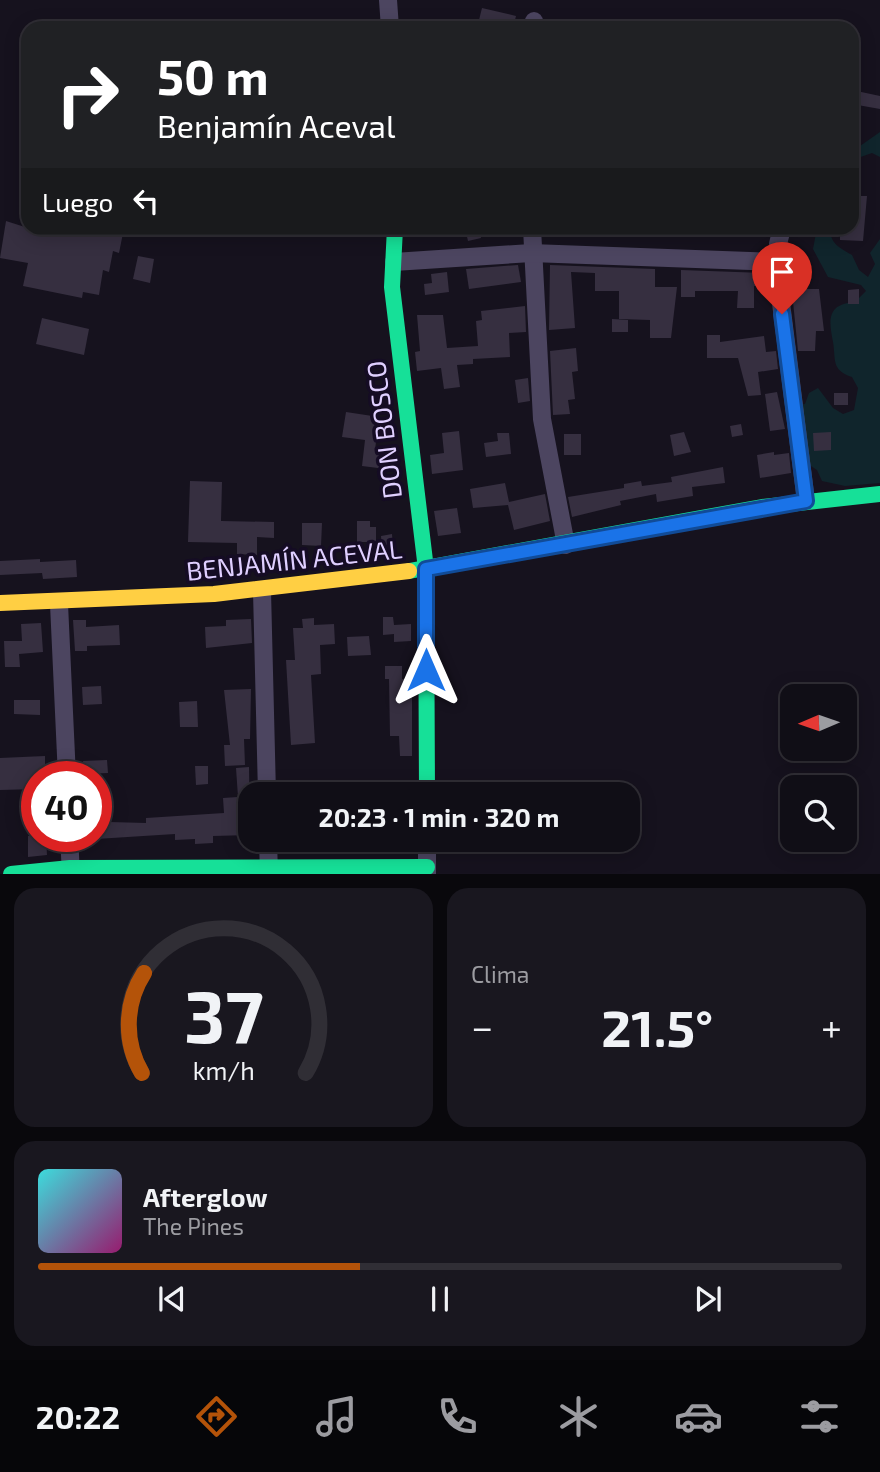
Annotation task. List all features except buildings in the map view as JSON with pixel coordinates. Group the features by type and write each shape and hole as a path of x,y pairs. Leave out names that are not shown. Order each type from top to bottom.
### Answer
{"street":[{"path":"388,0 390,21"},
{"name":"DON BOSCO","path":"395,235 392,287 426,569 427,782"},
{"path":"531,235 542,419 566,545"},
{"path":"781,235 779,287 806,501"},
{"path":"394,262 531,253 779,262"},
{"name":"BENJAMÍN ACEVAL","path":"0,603 59,604 262,591 426,569 806,501 880,494"},
{"path":"262,591 267,782"},
{"path":"59,604 65,761"},
{"path":"69,852 70,871"},
{"path":"11,873 269,869 427,870 427,852"}],"shaded area":[{"path":"880,132 880,157 872,153 859,158 860,146"},
{"path":"816,235 831,235 840,248 852,255 859,270 868,277 875,264 870,253 880,239 880,483 845,486 822,481 817,470 805,462 794,405 805,404 809,393 818,388 833,408 843,414 854,410 858,388 852,377 841,371 836,364 831,321 834,310 846,303 855,302 866,291 861,285 828,277 813,249"}],"traffic: fast":[{"path":"395,235 392,287 426,569 427,782"},
{"path":"409,571 762,507 880,494"},
{"path":"11,874 70,868 427,867"}],"traffic: slow":[{"path":"0,603 214,594 409,571"}],"route":[{"path":"426,670 426,569 806,501 782,314"}]}
